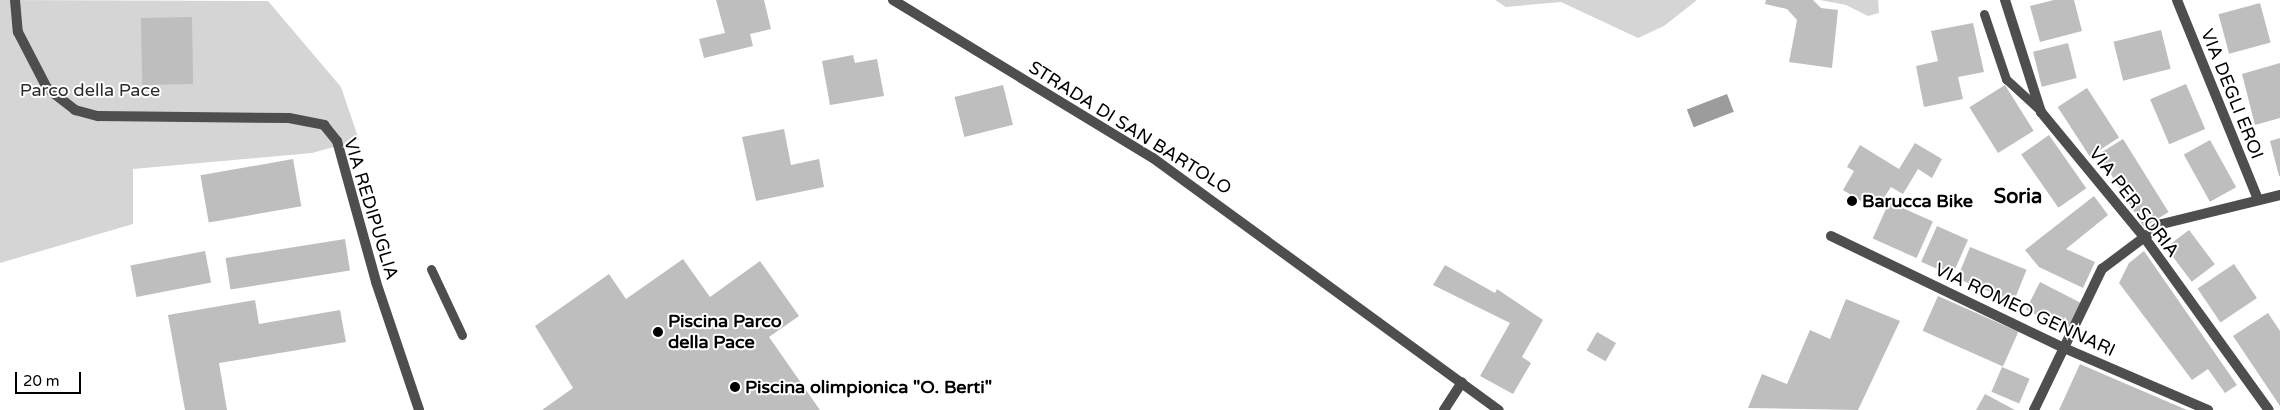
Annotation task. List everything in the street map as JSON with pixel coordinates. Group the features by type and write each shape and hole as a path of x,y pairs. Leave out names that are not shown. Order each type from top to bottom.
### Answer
{"street":[{"name":"VIA REDIPUGLIA","path":"15,0 18,32 47,88 75,110 98,116 289,118 324,125 337,141 376,282 419,410"},
{"name":"STRADA DI SAN BARTOLO","path":"893,0 1153,158 1499,410"},
{"name":"VIA PER SORIA","path":"2004,0 2041,112 2144,238 2269,410"},
{"name":"VIA DEGLI EROI","path":"2177,0 2258,200"},
{"path":"2034,410 2102,268 2162,224 2280,195"},
{"name":"VIA ROMEO GENNARI","path":"1831,236 2064,348 2208,410"},
{"path":"1444,410 1462,382"}],"lane":[{"path":"1984,14 2006,79 2041,112"},
{"path":"431,269 462,335"}],"green space":[{"name":"Parco della Pace","path":"0,0 268,1 341,87 359,140 312,153 133,169 133,224 0,263"},
{"path":"1495,0 1697,0 1664,26 1638,38 1561,2 1506,7"},
{"path":"1820,0 1878,0 1879,13 1868,16 1846,5"}],"shaded area":[{"path":"1727,94 1734,112 1694,127 1687,109"}],"building":[{"path":"716,0 764,0 771,29 750,34 753,46 704,58 699,39 725,33"},
{"path":"1766,0 1813,0 1821,8 1838,10 1832,68 1789,62 1797,20 1787,9 1765,4"},
{"path":"2054,0 2074,0 2082,31 2040,42 2030,6"},
{"path":"2260,3 2271,43 2229,54 2218,14"},
{"path":"192,17 193,84 142,85 141,18"},
{"path":"1973,23 1984,72 1958,77 1963,99 1924,107 1916,66 1938,61 1931,31"},
{"path":"2161,30 2171,69 2123,81 2113,42"},
{"path":"2068,43 2077,78 2042,87 2033,52"},
{"path":"853,55 855,63 877,59 884,96 830,105 822,61"},
{"path":"2280,63 2280,118 2255,125 2242,74"},
{"path":"2186,84 2205,129 2169,144 2150,99"},
{"path":"1003,85 1013,125 964,137 954,97"},
{"path":"2005,85 2034,131 1998,153 1969,107"},
{"path":"2087,88 2119,137 2090,157 2058,107"},
{"path":"784,129 791,165 819,159 824,187 756,201 742,137"},
{"path":"2049,135 2086,188 2058,208 2021,155"},
{"path":"2280,138 2280,176 2279,176 2270,141"},
{"path":"2123,139 2169,212 2144,227 2098,154"},
{"path":"2210,140 2236,187 2210,202 2184,155"},
{"path":"1915,143 1942,159 1932,178 1918,169 1903,194 1891,187 1881,202 1866,193 1861,201 1843,190 1854,171 1847,167 1860,145 1899,169"},
{"path":"293,159 301,206 209,223 200,175"},
{"path":"2094,196 2108,215 2066,249 2095,262 2083,288 2039,267 2025,250"},
{"path":"1889,202 1933,222 1917,258 1873,239"},
{"path":"1937,226 1968,240 1952,275 1921,262"},
{"path":"2189,230 2215,264 2192,282 2166,247"},
{"path":"345,239 350,271 230,290 225,258"},
{"path":"1970,247 2027,270 2014,301 1957,279"},
{"path":"205,251 211,282 137,297 130,266"},
{"path":"2144,251 2237,385 2225,393 2208,369 2192,380 2119,283 2129,263"},
{"name":"Piscina Parco della Pace","path":"683,259 710,297 760,261 799,316 769,337 820,410 542,410 573,388 535,326 609,274 626,299"},
{"path":"2234,264 2257,298 2220,323 2198,289"},
{"path":"1445,265 1495,293 1497,289 1543,320 1522,357 1531,363 1513,394 1480,376 1510,323 1433,285"},
{"path":"2040,282 2081,303 2067,331 2026,310"},
{"path":"1938,296 2018,332 2003,367 1923,331"},
{"path":"1846,299 1900,321 1858,410 1748,408 1762,374 1787,384 1810,330 1830,339"},
{"path":"255,300 259,324 340,310 346,342 219,363 227,410 185,410 168,315"},
{"path":"2268,313 2280,331 2280,406 2233,336"},
{"path":"1597,332 1616,343 1606,361 1586,350"},
{"path":"2080,364 2110,377 2187,410 2059,410"},
{"path":"2002,367 2030,379 2019,404 1991,392"},
{"path":"1985,394 2015,410 1976,410"}],"place":[{"name":"Barucca Bike","path":"1852,201"},
{"name":"Piscina Parco della Pace","path":"658,332"},
{"name":"Piscina olimpionica \"O. Berti\"","path":"735,387"}],"district":[{"name":"Soria","path":"2018,197"}]}
